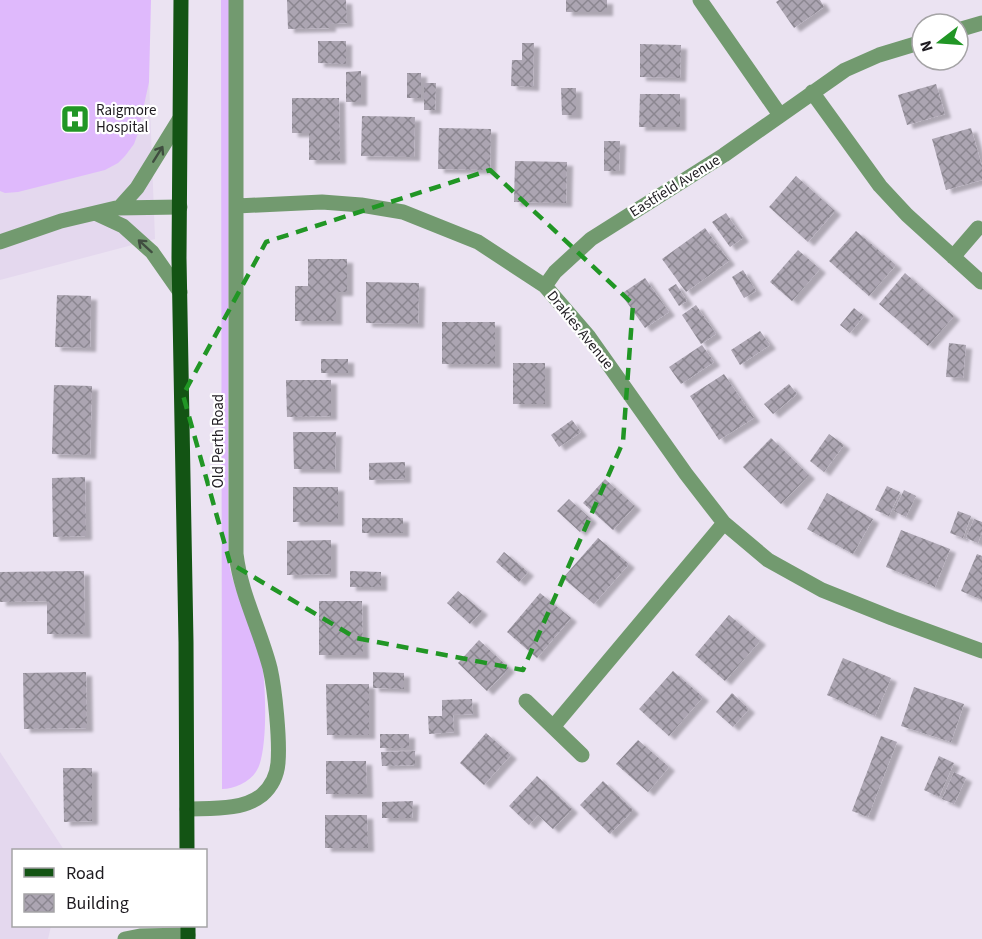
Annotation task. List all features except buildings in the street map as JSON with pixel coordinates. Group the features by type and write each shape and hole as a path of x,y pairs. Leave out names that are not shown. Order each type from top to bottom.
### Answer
{"main road":[{"path":"181,0 180,292 186,619 187,849"}],"street":[{"name":"Old Perth Road","path":"187,809 224,808 242,804 260,796 272,783 278,764 274,694 270,669 239,577 236,554 236,0"},
{"path":"700,0 780,115"},
{"name":"Eastfield Avenue","path":"545,286 555,272 591,239 724,155 812,92 854,66 910,46"},
{"path":"812,92 880,186 907,215 981,282"},
{"path":"119,208 137,188 179,120"},
{"name":"Drakies Avenue","path":"237,206 322,202 361,205 403,212 478,242 545,286 590,337 686,474 724,523 768,560 822,590 982,651"},
{"path":"0,242 61,221 119,208 180,207"},
{"path":"95,213 123,226 152,252 180,292"},
{"path":"953,257 978,228"},
{"path":"553,727 724,523"},
{"path":"526,701 582,754"},
{"path":"124,939 188,933"}],"highlighted area":[{"path":"490,170 633,304 623,442 523,670 356,638 230,563 183,395 266,242"}],"shaded area":[{"name":"Raigmore Hospital","path":"0,0 146,0 155,239 0,280"},
{"name":"Raigmore Hospital","path":"0,0 151,0 149,82 134,144 118,163 105,170 18,192 0,191"},
{"path":"221,0 229,0 228,558 262,664 265,718 263,749 257,770 242,784 222,789"},
{"path":"0,752 63,849 12,849 12,927 51,927 48,939 0,939"}],"place":[{"name":"Raigmore Hospital","path":"75,119"}]}
